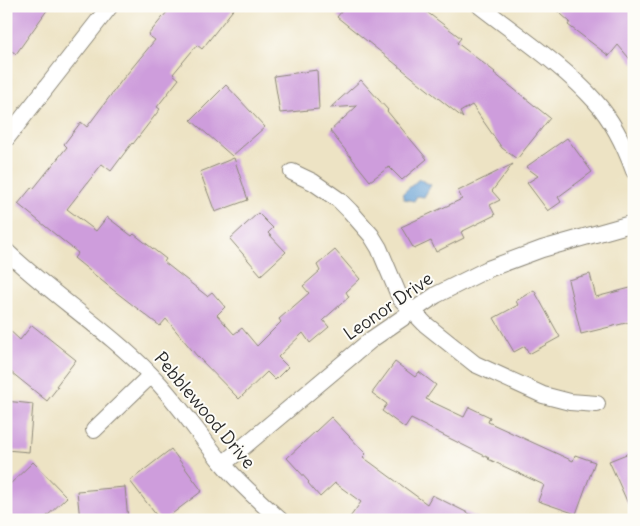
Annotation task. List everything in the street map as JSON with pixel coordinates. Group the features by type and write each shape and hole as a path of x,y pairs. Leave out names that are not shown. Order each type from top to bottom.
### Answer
{"street":[{"path":"6,139 110,6"},
{"path":"480,6 576,81 596,102 613,126 627,152 634,171"},
{"path":"292,172 313,182 339,200 356,217 379,248 400,298 425,324 475,364 543,395 570,402 597,404"},
{"name":"Leonor Drive","path":"223,464 372,339 436,295 488,269 542,249 634,223"},
{"name":"Pebblewood Drive","path":"6,251 54,294 120,346 151,375 172,398 223,464 249,492 280,520"},
{"path":"94,430 151,375"}],"water":[{"path":"419,179 431,185 424,197 417,196 414,201 404,199 402,194"}],"building":[{"path":"6,6 50,6 16,54 6,47"},
{"path":"172,6 236,6 202,49 197,45 173,74 179,79 157,107 160,109 111,171 102,164 67,209 96,231 107,217 132,236 134,234 166,259 164,262 207,296 212,292 225,307 217,315 234,334 242,328 257,346 281,322 279,319 309,293 303,286 320,271 317,265 335,250 360,279 346,292 349,297 323,320 329,327 310,343 303,333 278,357 288,367 275,380 267,372 239,399 197,356 166,319 160,326 112,289 74,258 78,253 18,204 32,187 34,188 67,147 64,144 81,122 87,127 155,40 148,35"},
{"path":"346,6 419,6 461,38 457,43 550,118 517,159 502,148 472,105 460,112 463,118 337,17"},
{"path":"552,6 634,6 634,64 618,45 609,56 568,25 570,22"},
{"path":"317,70 319,109 280,113 274,76"},
{"path":"361,80 427,159 402,180 389,167 370,181 330,131 357,106 330,108"},
{"path":"226,85 265,127 232,156 191,120"},
{"path":"567,138 592,172 558,197 561,202 548,211 527,183 538,176 526,167"},
{"path":"234,158 248,200 215,212 200,172"},
{"path":"513,164 492,191 500,200 490,205 495,215 461,232 464,238 436,252 431,241 414,249 401,227 462,199 458,191"},
{"path":"258,213 273,228 268,233 286,252 261,275 230,239"},
{"path":"590,274 596,297 634,287 634,321 581,334 568,280"},
{"path":"534,290 560,337 529,354 525,346 514,352 494,318 518,305 516,301"},
{"path":"32,325 76,360 47,401 6,368 6,327 20,340"},
{"path":"395,362 415,377 419,372 436,385 426,399 464,417 469,407 490,417 488,422 573,461 575,455 595,462 576,514 538,501 544,485 488,459 411,419 405,428 382,411 387,404 372,393"},
{"path":"6,401 33,404 29,452 6,450"},
{"path":"331,417 366,454 363,457 427,504 432,495 482,520 348,520 361,502 335,483 320,497 287,458"},
{"path":"171,449 202,491 164,520 160,520 130,481"},
{"path":"634,451 634,517 609,461"},
{"path":"33,462 67,497 43,520 16,520 6,510 6,488"},
{"path":"125,487 128,520 80,520 77,491"}]}
